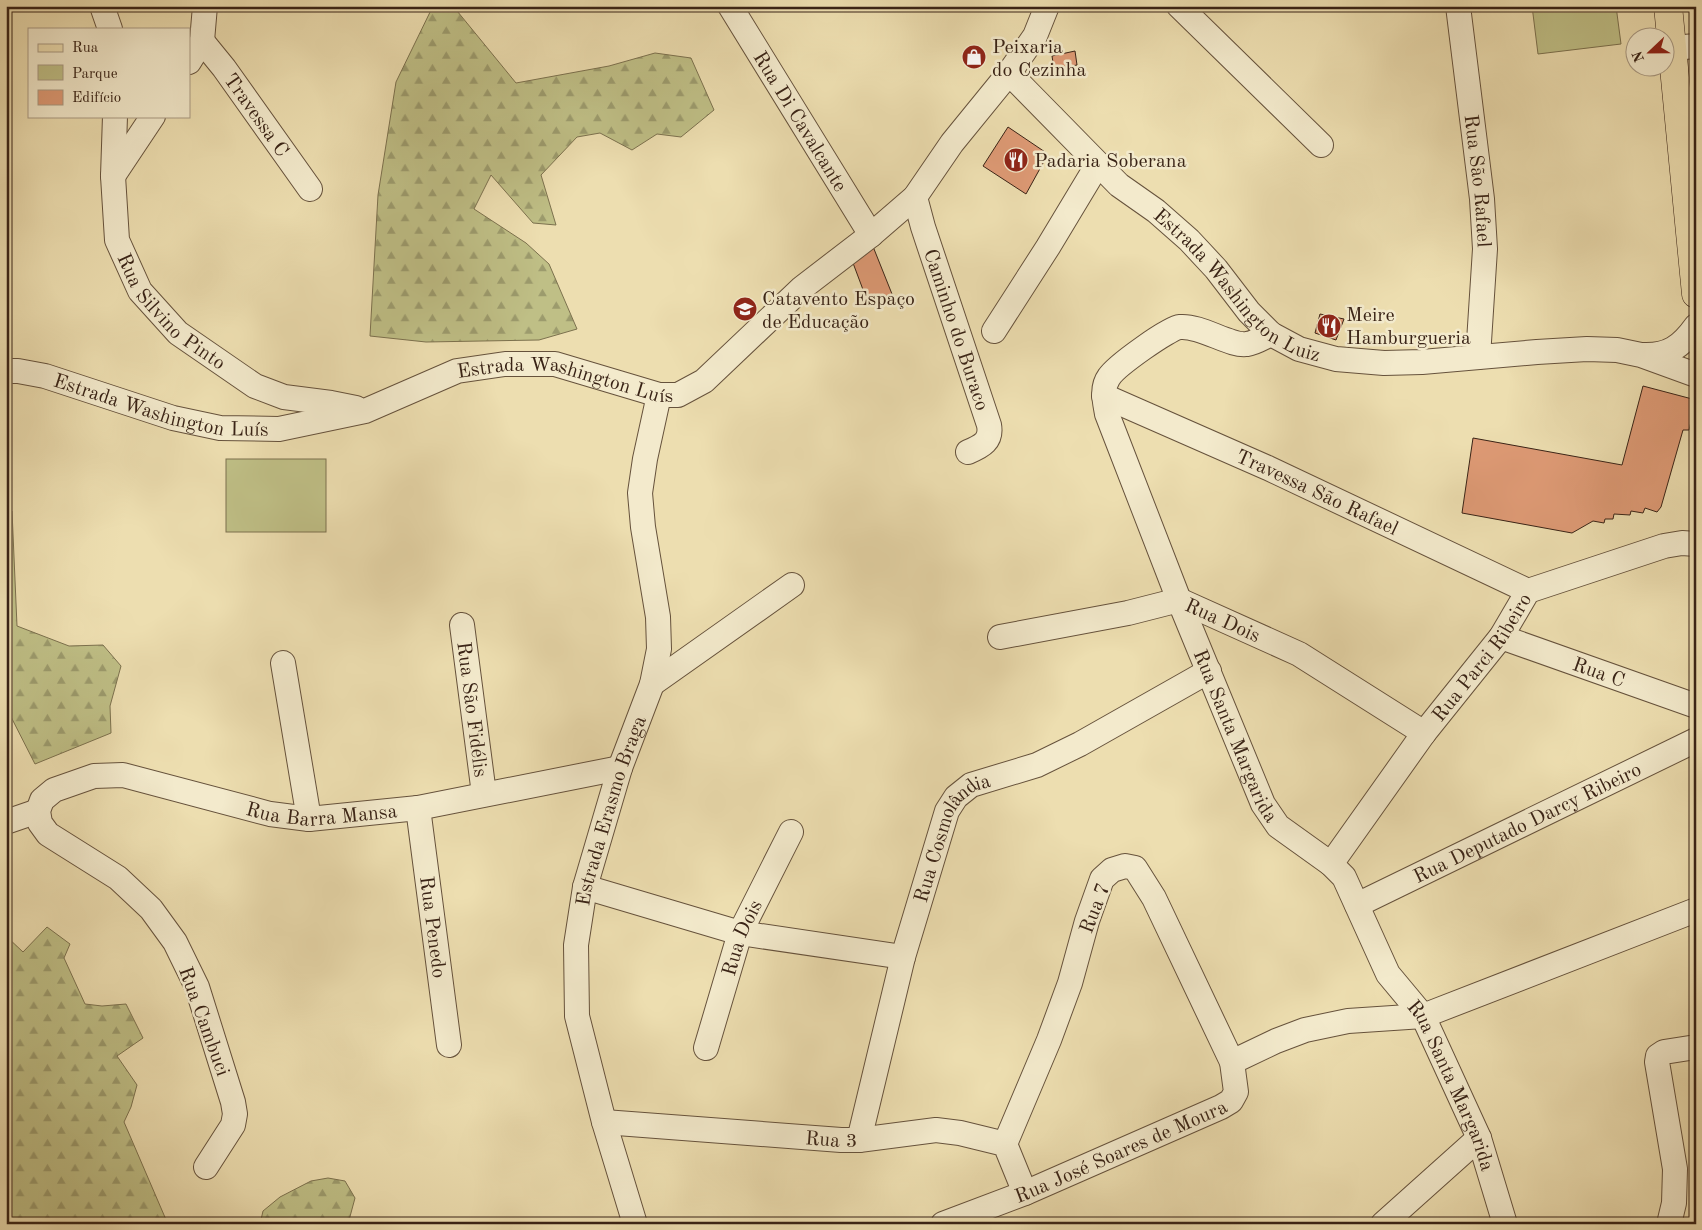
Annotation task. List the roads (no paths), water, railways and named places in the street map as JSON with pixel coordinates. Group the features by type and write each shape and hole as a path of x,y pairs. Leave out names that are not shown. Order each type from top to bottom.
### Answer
{"main road":[{"path":"1668,6 1684,47 1696,294"}],"street":[{"path":"102,6 110,28"},
{"path":"190,60 202,41 205,6"},
{"name":"Rua Di Cavalcante","path":"730,6 871,235"},
{"name":"Estrada Washington Luís","path":"6,371 45,376 173,418 220,428 279,429 365,410 457,371 505,364 555,364 659,395 678,395 704,381 802,288 871,235 915,197 952,143 1009,73 1034,36 1048,6"},
{"path":"1179,6 1321,145"},
{"name":"Rua São Rafael","path":"1458,6 1482,199 1485,249 1478,357"},
{"name":"Travessa C","path":"202,41 224,68 310,189"},
{"name":"Estrada Washington Luiz","path":"1009,73 1119,185 1156,211 1189,240 1216,268 1249,312 1271,334 1299,349 1336,359 1384,363 1422,362 1587,349 1617,350 1641,355 1696,374"},
{"name":"Rua Silvino Pinto","path":"115,118 113,176 117,240 140,291 178,334 255,386 284,397 331,403 365,410"},
{"path":"113,176 152,118"},
{"path":"994,331 1098,164"},
{"name":"Caminho do Buraco","path":"915,197 923,227 989,425 989,438 979,447 968,452"},
{"name":"Estrada Washington Luiz","path":"1641,355 1657,356 1672,350 1686,340 1696,326"},
{"path":"1104,396 1109,377 1132,356 1176,328 1188,327 1246,344 1271,334"},
{"name":"Estrada Erasmo Braga","path":"635,1224 604,1122 577,1016 576,945 585,886 620,768 652,684 659,649 658,616 643,527 640,492 645,458 659,395"},
{"name":"Travessa São Rafael","path":"1104,396 1268,468 1528,591"},
{"name":"Rua Santa Margarida","path":"1104,396 1107,414 1179,600 1263,804 1278,826 1331,864 1344,877 1388,974 1423,1016 1478,1138 1505,1224"},
{"name":"Rua Parci Ribeiro","path":"1331,864 1424,732 1501,637 1528,591 1664,546 1682,543 1696,544"},
{"path":"652,684 792,585"},
{"name":"Rua Dois","path":"1000,637 1179,600 1299,654 1424,732"},
{"name":"Rua São Fidélis","path":"462,625 484,794"},
{"name":"Rua C","path":"1501,637 1696,706"},
{"path":"283,662 309,819"},
{"name":"Rua Cosmolândia","path":"859,1140 903,957 947,811 956,797 971,785 1037,765 1072,748 1209,670"},
{"name":"Rua Deputado Darcy Ribeiro","path":"1357,905 1696,740"},
{"name":"Rua Barra Mansa","path":"38,811 42,800 54,790 94,776 123,775 270,814 309,819 418,808 620,768"},
{"name":"Rua Penedo","path":"418,808 448,1046"},
{"path":"6,822 38,811"},
{"name":"Rua Cambuci","path":"38,811 40,823 48,834 118,878 151,909 175,942 197,986 235,1114 233,1125 206,1167"},
{"name":"Rua Dois","path":"706,1048 740,934 791,832"},
{"name":"Rua 7","path":"1005,1144 1050,1040 1070,983 1087,921 1102,879 1112,870 1125,866 1135,868 1154,898 1232,1062"},
{"path":"585,886 740,934 903,957"},
{"path":"1232,1062 1276,1041 1305,1030 1348,1021 1423,1016 1696,910"},
{"path":"1669,1224 1674,1203 1675,1169 1658,1056 1664,1052 1696,1047"},
{"name":"Rua José Soares de Moura","path":"944,1224 1025,1193 1226,1104 1231,1101 1236,1092 1232,1062"},
{"name":"Rua 3","path":"604,1122 841,1140 859,1140 936,1130 960,1132 1005,1144"},
{"path":"1383,1224 1478,1138"},
{"path":"1005,1144 1025,1193"}],"place":[{"name":"Peixaria do Cezinha","path":"974,57"},
{"name":"Padaria Soberana","path":"1016,160"},
{"name":"Catavento Espaço de Educação","path":"745,309"},
{"name":"Meire Hamburgueria","path":"1329,326"}]}
